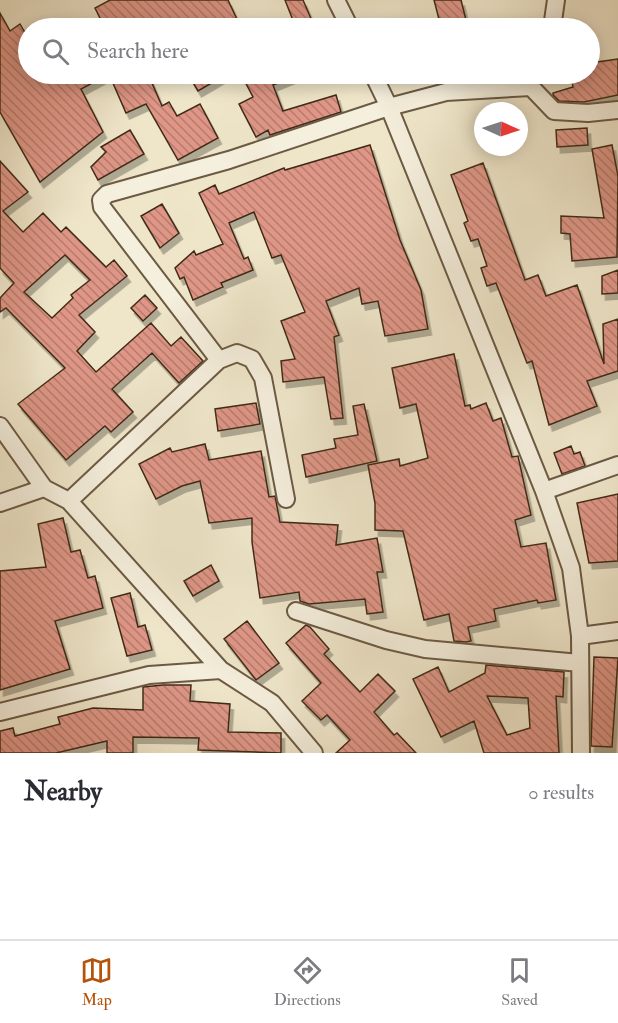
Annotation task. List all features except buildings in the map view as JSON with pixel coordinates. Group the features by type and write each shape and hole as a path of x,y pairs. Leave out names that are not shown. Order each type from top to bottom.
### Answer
{"street":[{"path":"336,0 345,18"},
{"path":"553,18 556,0"},
{"path":"378,84 544,491 571,568 580,636 581,753"},
{"path":"219,360 102,207 101,200 107,194 229,160 389,107 446,92 505,84"},
{"path":"537,84 554,111 588,113 618,110"},
{"path":"69,501 219,360 237,353 252,359 262,378 286,500"},
{"path":"0,426 44,488 69,501 221,670 272,703 314,753"},
{"path":"544,491 618,465"},
{"path":"0,503 44,488"},
{"path":"296,611 386,640 425,649 580,663"},
{"path":"580,636 618,631"},
{"path":"0,712 149,675 221,670"}]}
